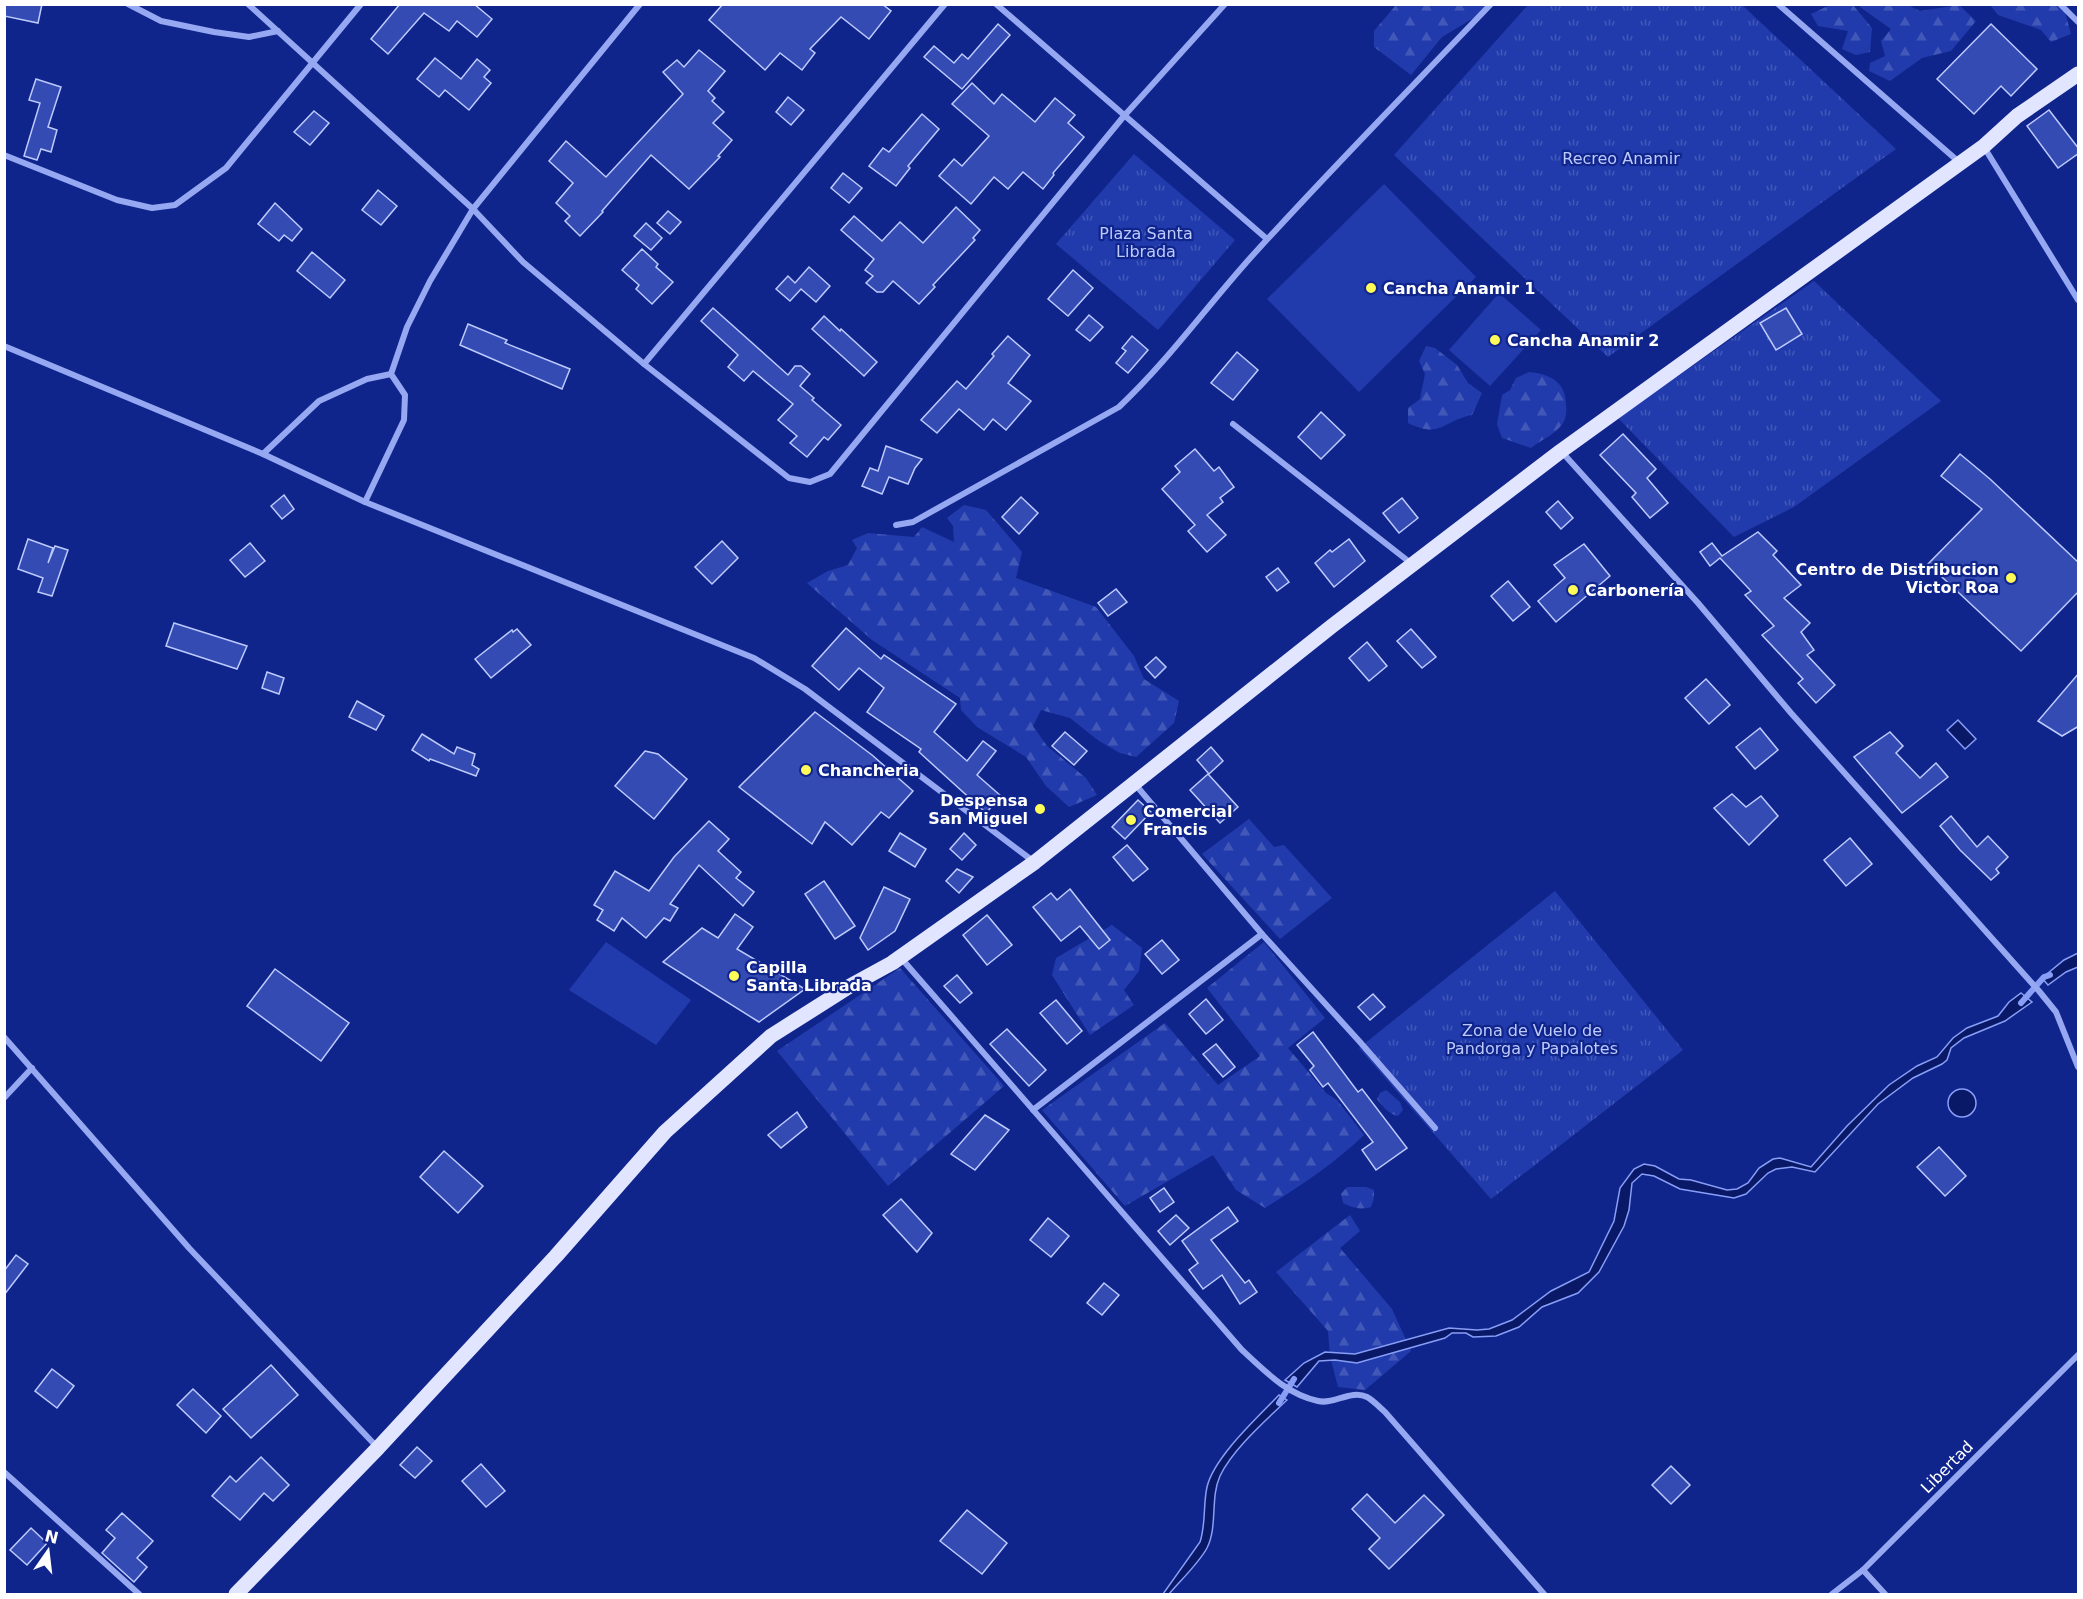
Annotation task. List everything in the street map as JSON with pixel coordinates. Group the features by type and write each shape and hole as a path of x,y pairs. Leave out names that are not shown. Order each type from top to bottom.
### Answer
{"main road":[{"path":"236,1594 378,1448 556,1256 665,1132 771,1036 900,957 1035,862 1412,564 1561,451 1959,162 1984,147 2017,116 2079,74"}],"street":[{"path":"128,4 161,21 214,32 249,37 278,31"},
{"path":"248,4 473,209 523,262 644,364 789,478 810,482 830,474 1124,116 1225,4"},
{"path":"4,155 117,200 152,208 176,205 226,168 361,4"},
{"path":"391,374 407,327 430,281 473,209 640,4"},
{"path":"644,364 945,4"},
{"path":"996,4 1267,239"},
{"path":"896,525 914,522 1119,407 1147,381 1215,297 1267,239 1491,4"},
{"path":"1778,4 1959,162"},
{"path":"2060,4 2079,22"},
{"path":"1984,147 2079,300"},
{"path":"4,346 263,454 365,502 754,658 805,689 1035,862"},
{"path":"263,454 319,401 367,379 391,374"},
{"path":"365,502 404,420 405,395 391,374"},
{"path":"1233,424 1412,564"},
{"path":"1561,451 2027,977 2056,1012 2079,1067"},
{"path":"1134,783 1262,934 1435,1128"},
{"path":"1033,1110 1262,934"},
{"path":"900,957 1242,1350 1276,1382 1300,1396 1320,1402 1352,1395 1366,1396 1385,1412 1544,1594"},
{"path":"4,1037 189,1248 378,1448"},
{"path":"4,1098 32,1068"},
{"name":"Libertad","path":"1832,1594 1863,1570 2079,1355"},
{"path":"4,1472 139,1594"},
{"path":"1863,1570 1885,1594"}],"green space":[{"name":"Recreo Anamir","path":"1529,4 1742,5 1896,149 1608,357 1394,155"},
{"path":"1396,5 1487,5 1482,13 1442,37 1411,75 1374,47 1374,31"},
{"path":"1830,5 1853,5 1872,28 1870,52 1856,55 1842,49 1848,31 1818,26 1811,14"},
{"path":"1860,5 1908,5 1920,11 1959,5 1976,21 1951,51 1922,58 1890,81 1869,71 1870,63 1885,56 1881,41 1891,29"},
{"path":"1990,5 2063,5 2071,34 2051,42 2041,30 1998,15"},
{"name":"Plaza Santa Librada","path":"1134,154 1235,240 1158,330 1056,244"},
{"name":"Cancha Anamir 1","path":"1384,184 1476,277 1359,392 1267,299"},
{"path":"1814,281 1941,401 1794,507 1734,537 1618,418"},
{"name":"Cancha Anamir 2","path":"1499,293 1541,330 1490,386 1449,350"},
{"path":"1426,346 1435,348 1457,365 1468,383 1482,393 1472,415 1435,429 1408,423 1408,408 1420,399 1425,374 1419,361"},
{"path":"1529,372 1550,377 1560,385 1565,397 1566,409 1565,419 1560,427 1531,448 1502,438 1497,424 1502,395 1510,390 1516,378"},
{"path":"964,505 986,510 1022,552 1016,578 1096,607 1134,656 1144,679 1179,701 1174,723 1136,757 1120,753 1099,741 1070,718 1041,710 1033,726 1047,746 1086,778 1097,795 1069,807 1046,786 1026,757 977,727 961,710 960,698 872,640 807,583 828,571 848,565 857,548 852,540 868,533 914,537 922,527 954,542 953,526 947,518"},
{"path":"1249,819 1274,847 1284,845 1332,898 1280,939 1202,854"},
{"name":"Zona de Vuelo de Pandorga y Papalotes","path":"1555,891 1683,1050 1491,1199 1359,1048"},
{"path":"1112,925 1142,948 1139,971 1124,990 1134,1005 1090,1035 1052,975 1056,958"},
{"path":"606,942 691,1000 656,1045 569,990"},
{"path":"1264,942 1325,1018 1288,1048 1326,1093 1337,1100 1364,1135 1329,1165 1265,1208 1236,1190 1213,1155 1125,1206 1042,1110 1165,1023 1218,1085 1260,1056 1207,988"},
{"path":"900,968 1004,1086 888,1186 777,1051"},
{"path":"1386,1090 1400,1102 1403,1110 1398,1116 1389,1112 1377,1099 1380,1093"},
{"path":"1347,1187 1366,1187 1374,1190 1371,1207 1357,1208 1343,1203 1341,1194"},
{"path":"1350,1215 1360,1231 1340,1248 1392,1309 1411,1351 1365,1390 1338,1387 1330,1356 1328,1331 1276,1272"}],"shaded area":[{"path":"1958,720 1976,739 1965,749 1947,730"},
{"path":"2078,953 2078,967 2066,972 2048,985 2042,978 2064,960"},
{"path":"2021,993 2032,1002 2005,1021 1964,1038 1951,1048 1947,1060 1942,1064 1913,1078 1878,1104 1815,1172 1792,1167 1776,1169 1768,1173 1746,1194 1734,1198 1680,1189 1654,1176 1642,1174 1632,1183 1629,1210 1624,1226 1599,1272 1578,1293 1542,1307 1519,1327 1496,1336 1473,1337 1466,1333 1452,1333 1445,1338 1357,1363 1335,1360 1319,1361 1297,1387 1285,1380 1304,1363 1325,1352 1355,1354 1449,1328 1489,1329 1512,1320 1551,1291 1589,1272 1614,1221 1620,1188 1634,1169 1644,1164 1655,1166 1679,1179 1727,1190 1737,1189 1748,1183 1759,1168 1773,1159 1780,1158 1811,1167 1847,1126 1889,1085 1917,1066 1937,1057 1953,1038 1967,1028 1998,1016 2009,1002"},
{"path":"1962,1089 1972,1093 1976,1103 1972,1113 1962,1117 1952,1113 1948,1103 1952,1093"},
{"path":"1279,1395 1287,1400 1241,1446 1220,1476 1215,1493 1212,1531 1204,1554 1169,1594 1163,1594 1200,1542 1207,1487 1211,1475 1238,1438"}],"building":[{"path":"4,4 42,4 38,23 4,16"},
{"path":"400,4 474,4 492,19 477,37 457,21 449,31 424,13 388,54 371,39"},
{"path":"723,4 882,4 891,11 869,39 841,17 810,49 815,53 802,70 780,53 765,70 709,20"},
{"path":"998,24 1010,35 962,89 924,57 934,46 954,63 962,54 968,59"},
{"path":"1991,24 2037,69 2011,96 2001,86 1974,114 1937,79"},
{"path":"699,50 725,71 708,91 715,98 712,101 724,112 713,123 732,140 718,156 720,157 689,189 651,155 580,236 565,221 570,216 556,203 573,183 549,161 566,141 606,177 683,94 663,72 677,60 684,67"},
{"path":"435,58 461,79 477,59 490,70 484,77 491,83 469,110 445,90 439,97 417,79"},
{"path":"36,79 61,87 48,127 57,130 51,152 41,149 37,160 24,156 40,103 29,100"},
{"path":"972,83 994,104 1002,94 1035,122 1055,98 1075,115 1068,123 1084,137 1053,173 1054,175 1043,189 1023,172 1008,189 994,177 971,204 939,176 954,159 962,166 989,136 952,104"},
{"path":"788,97 804,110 791,125 776,112"},
{"path":"2049,110 2079,149 2079,153 2058,168 2027,126"},
{"path":"314,111 329,123 310,145 294,132"},
{"path":"922,114 939,129 908,166 910,168 896,186 869,166 883,148 889,152"},
{"path":"843,173 862,188 849,203 831,188"},
{"path":"378,190 397,206 381,225 362,210"},
{"path":"275,203 302,229 292,241 284,235 279,241 258,224"},
{"path":"956,207 980,230 973,238 975,240 933,285 935,287 919,304 893,281 883,292 877,292 866,283 873,276 865,270 874,259 841,230 854,216 882,241 900,222 923,243"},
{"path":"668,211 681,222 670,234 657,223"},
{"path":"646,223 662,238 651,250 634,236"},
{"path":"642,249 658,264 656,267 673,282 652,304 636,289 639,285 622,270"},
{"path":"312,252 345,280 330,298 297,271"},
{"path":"809,267 830,286 816,302 801,289 790,301 776,289 788,276 795,283"},
{"path":"1073,270 1093,288 1068,316 1048,299"},
{"path":"713,308 788,375 795,366 801,366 810,374 800,386 814,398 812,400 841,425 828,440 824,437 807,457 790,443 797,436 778,420 793,404 753,371 744,381 728,367 738,355 701,321"},
{"path":"1786,308 1802,334 1776,350 1760,323"},
{"path":"1089,315 1103,327 1090,341 1076,330"},
{"path":"824,316 877,362 864,376 812,329"},
{"path":"468,324 507,340 505,343 570,369 562,389 460,345"},
{"path":"1008,336 1030,355 1008,383 1031,401 1006,430 993,419 984,430 959,409 937,433 921,420 957,381 966,389"},
{"path":"1132,336 1148,350 1128,373 1116,363 1126,351 1122,348"},
{"path":"1237,352 1258,370 1233,400 1211,383"},
{"path":"1321,412 1345,435 1321,459 1298,437"},
{"path":"1623,434 1656,469 1647,478 1668,503 1650,518 1632,497 1636,493 1600,455"},
{"path":"886,446 922,459 908,484 889,477 882,494 862,486 870,468 878,471"},
{"path":"1195,449 1214,471 1219,467 1234,487 1220,498 1223,502 1207,515 1226,535 1207,552 1188,531 1195,525 1162,489 1180,472 1175,466"},
{"name":"Centro de Distribucion Victor Roa","path":"1960,454 1990,479 2079,563 2079,591 2021,651 1928,564 1982,509 1941,476"},
{"path":"284,495 294,509 282,519 271,506"},
{"path":"1021,497 1038,513 1019,534 1002,517"},
{"path":"1402,498 1418,518 1399,533 1383,513"},
{"path":"1558,501 1573,518 1561,529 1546,512"},
{"path":"1758,532 1777,551 1773,555 1801,585 1784,598 1810,623 1801,632 1814,650 1807,655 1835,685 1816,703 1798,683 1803,679 1762,635 1774,626 1745,595 1751,591 1720,558 1710,566 1700,552 1712,543 1722,556"},
{"path":"28,539 53,548 48,563 55,546 68,550 52,596 38,592 43,578 18,569"},
{"path":"1349,539 1365,561 1334,587 1315,563 1330,550 1332,552"},
{"path":"722,541 738,558 712,584 695,567"},
{"path":"250,543 265,561 245,577 230,560"},
{"name":"Carbonería","path":"1584,544 1610,576 1556,622 1538,601 1565,578 1554,565"},
{"path":"1278,568 1289,582 1277,591 1266,577"},
{"path":"1508,581 1530,607 1513,621 1491,596"},
{"path":"1116,589 1127,602 1108,616 1098,603"},
{"path":"174,623 247,646 237,669 166,646"},
{"path":"846,628 881,659 884,655 956,704 934,732 967,761 983,741 996,751 977,775 1001,796 986,813 919,752 921,749 867,712 884,688 859,668 839,690 812,666"},
{"path":"517,629 531,645 491,678 475,659 512,630 513,632"},
{"path":"1411,629 1436,657 1422,668 1397,641"},
{"path":"1367,642 1387,666 1369,681 1349,658"},
{"path":"1156,657 1166,667 1155,678 1145,667"},
{"path":"267,672 284,678 279,694 262,688"},
{"path":"2079,673 2079,726 2062,736 2038,721"},
{"path":"1706,679 1730,705 1709,724 1685,698"},
{"path":"357,701 384,716 376,730 349,717"},
{"name":"Chancheria","path":"815,712 872,755 913,791 889,818 881,812 852,845 825,822 812,844 739,787"},
{"path":"1760,728 1778,750 1755,769 1736,747"},
{"path":"1065,732 1087,751 1074,765 1052,746"},
{"path":"1890,732 1903,746 1896,753 1920,778 1936,763 1948,777 1902,813 1854,757"},
{"path":"422,734 454,754 457,747 475,754 472,765 479,769 476,776 430,759 429,761 412,750"},
{"path":"1211,747 1223,761 1209,774 1197,760"},
{"path":"645,751 658,754 687,779 654,819 615,786"},
{"path":"1208,774 1238,807 1220,823 1190,790"},
{"path":"1732,794 1746,807 1761,796 1778,816 1749,845 1714,808"},
{"name":"Comercial Francis","path":"1138,800 1151,812 1125,839 1112,827"},
{"path":"1951,816 1977,847 1988,836 2008,857 1996,869 1999,873 1991,880 1960,850 1940,826"},
{"path":"709,821 729,839 718,851 741,872 736,878 754,892 743,906 699,865 670,904 678,908 670,921 664,918 646,938 622,918 614,931 597,920 603,910 594,905 615,871 649,891 674,857"},
{"path":"900,833 926,849 915,867 889,851"},
{"path":"964,833 976,845 962,860 950,849"},
{"path":"1850,838 1872,864 1846,886 1824,860"},
{"path":"1127,845 1148,869 1133,881 1113,857"},
{"path":"957,869 973,877 959,893 946,881"},
{"path":"824,881 855,926 835,939 805,894"},
{"path":"884,887 910,899 895,931 868,950 860,938"},
{"path":"1070,889 1110,940 1099,949 1080,926 1061,941 1033,907 1051,893 1057,900"},
{"name":"Capilla Santa Librada","path":"735,914 753,927 737,949 805,989 759,1022 663,962 702,928 718,938"},
{"path":"987,915 1012,945 987,965 963,935"},
{"path":"1162,940 1179,960 1162,974 1145,954"},
{"path":"275,969 349,1023 321,1061 247,1006"},
{"path":"957,975 972,993 960,1003 944,986"},
{"path":"1373,994 1385,1007 1370,1020 1358,1007"},
{"path":"1206,999 1223,1020 1206,1034 1189,1014"},
{"path":"1056,1000 1082,1031 1067,1044 1040,1013"},
{"path":"1007,1029 1046,1070 1029,1086 990,1044"},
{"path":"1313,1032 1358,1092 1362,1089 1407,1148 1376,1170 1362,1150 1373,1142 1328,1083 1323,1087 1310,1070 1314,1066 1297,1045"},
{"path":"1216,1044 1235,1067 1223,1077 1203,1054"},
{"path":"797,1112 807,1127 781,1148 768,1135"},
{"path":"985,1115 1009,1130 975,1170 951,1154"},
{"path":"1939,1147 1966,1176 1945,1196 1917,1167"},
{"path":"444,1151 483,1186 458,1213 420,1177"},
{"path":"1164,1188 1174,1202 1160,1212 1150,1198"},
{"path":"901,1199 932,1233 917,1252 883,1215"},
{"path":"1228,1207 1238,1221 1211,1240 1245,1283 1249,1280 1257,1292 1240,1304 1222,1275 1203,1289 1189,1270 1198,1263 1182,1241"},
{"path":"1176,1215 1189,1228 1170,1245 1158,1231"},
{"path":"1048,1218 1069,1236 1051,1257 1030,1240"},
{"path":"16,1255 28,1264 4,1295 4,1271"},
{"path":"1104,1283 1119,1295 1102,1315 1087,1303"},
{"path":"271,1365 298,1395 251,1438 223,1409"},
{"path":"52,1369 74,1386 57,1408 35,1391"},
{"path":"193,1389 221,1416 206,1433 177,1405"},
{"path":"417,1447 432,1461 415,1478 400,1465"},
{"path":"261,1457 289,1485 273,1501 264,1493 240,1520 212,1496 230,1476 236,1482"},
{"path":"481,1464 505,1491 486,1507 462,1481"},
{"path":"1671,1466 1690,1485 1671,1504 1652,1485"},
{"path":"1367,1494 1395,1523 1424,1495 1444,1515 1389,1569 1369,1549 1380,1538 1352,1509"},
{"path":"967,1510 1007,1543 982,1574 940,1541"},
{"path":"122,1513 153,1541 137,1558 147,1567 134,1582 102,1553 115,1538 106,1530"},
{"path":"31,1528 47,1543 27,1565 10,1550"}],"waterway":[{"path":"2021,1003 2044,977 2050,975"},
{"path":"1279,1403 1294,1379"}],"place":[{"name":"Cancha Anamir 1","path":"1371,288"},
{"name":"Cancha Anamir 2","path":"1495,340"},
{"name":"Centro de Distribucion Victor Roa","path":"2011,578"},
{"name":"Carbonería","path":"1573,590"},
{"name":"Chancheria","path":"806,770"},
{"name":"Despensa San Miguel","path":"1040,809"},
{"name":"Comercial Francis","path":"1131,820"},
{"name":"Capilla Santa Librada","path":"734,976"}]}
